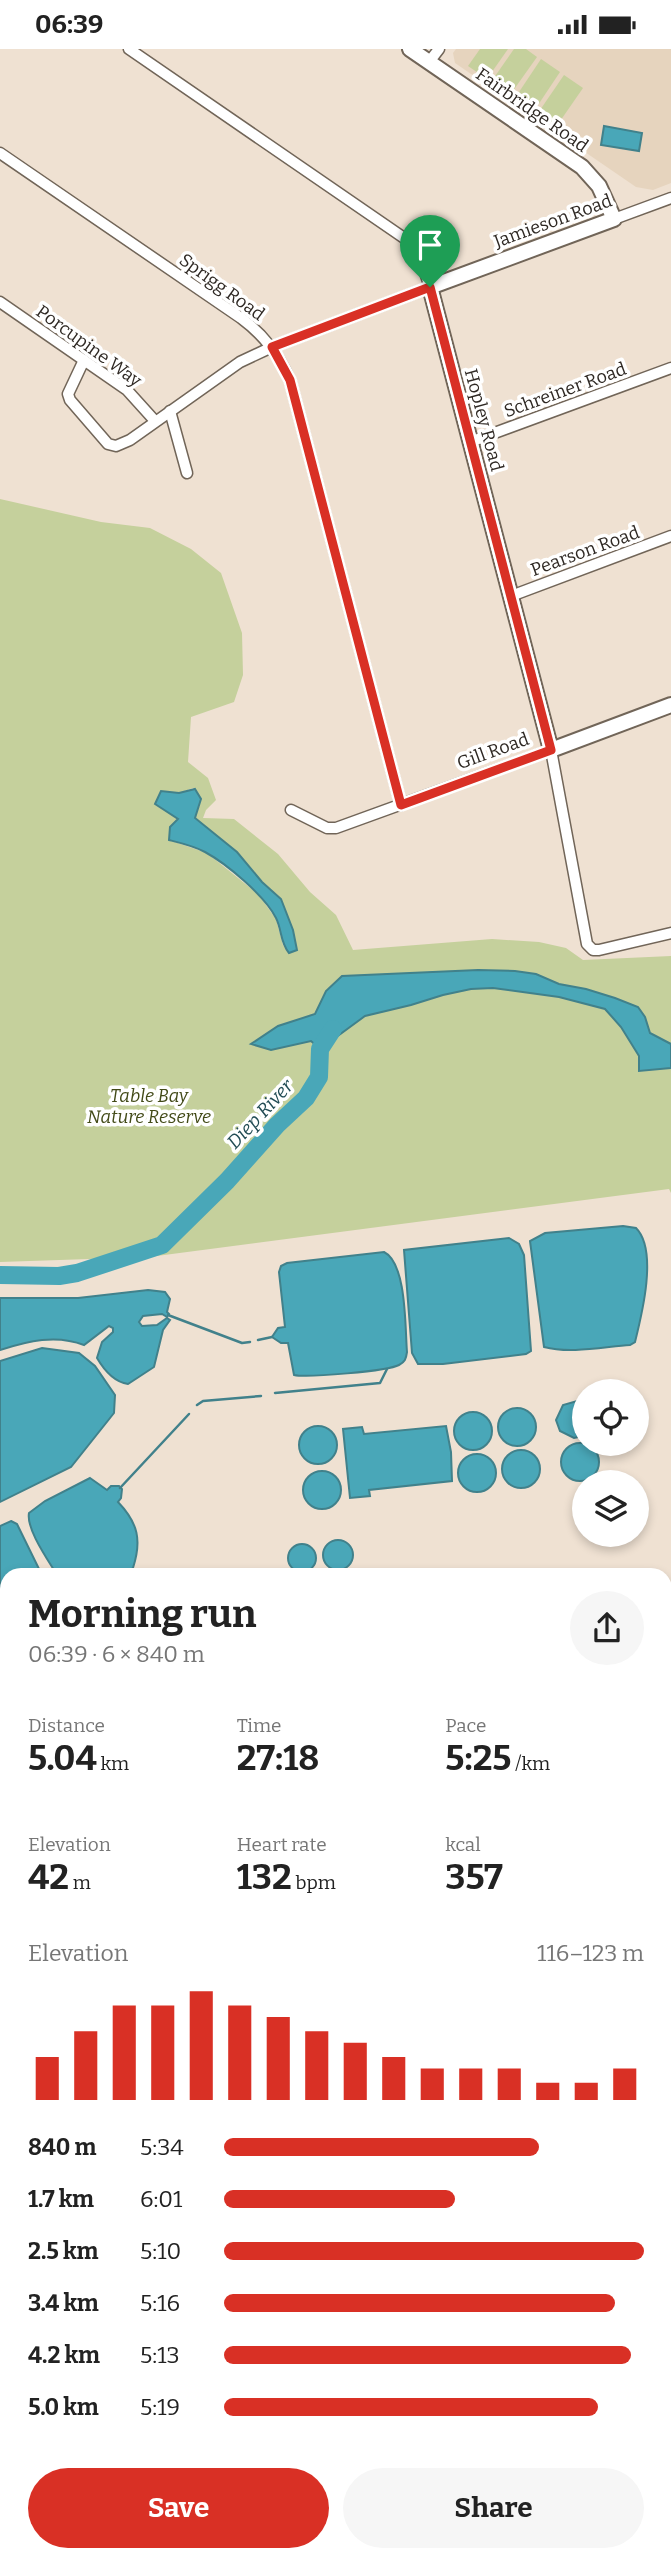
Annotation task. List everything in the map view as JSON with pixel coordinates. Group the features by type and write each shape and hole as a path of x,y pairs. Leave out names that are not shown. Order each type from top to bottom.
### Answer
{"street":[{"name":"Hopley Road","path":"129,49 407,240 421,261 551,750 587,942 590,948 599,950 671,933"},
{"name":"Fairbridge Road","path":"410,49 582,167 599,186 614,219"},
{"path":"429,62 439,49"},
{"name":"Sprigg Road","path":"0,153 241,318 272,347 290,380 401,805"},
{"name":"Jamieson Road","path":"84,360 68,394 70,400 108,444 120,446 225,371 272,347 671,198"},
{"name":"Porcupine Way","path":"0,302 133,394 151,424"},
{"name":"Schreiner Road","path":"470,442 671,368"},
{"path":"170,411 187,473"},
{"name":"Pearson Road","path":"511,596 671,536"},
{"name":"Gill Road","path":"291,810 327,828 344,826 671,705"}],"shaded area":[{"path":"456,49 671,49 671,183 653,190 636,187 455,63 453,53"}],"green space":[{"path":"480,49 508,49 487,79 468,66"},
{"path":"514,49 526,49 537,57 510,95 491,82"},
{"path":"541,59 560,72 534,111 515,98"},
{"path":"564,75 583,88 556,127 538,113"},
{"name":"Table Bay Nature Reserve","path":"0,499 101,522 150,528 191,549 221,573 242,633 243,675 234,702 191,717 188,762 208,778 216,800 206,810 203,818 234,819 278,854 310,892 336,915 353,950 492,939 539,942 566,948 583,960 671,956 671,1193 669,1189 149,1257 0,1262","holes":["193,788 200,805 194,818 237,852 262,882 281,899 289,953 283,945 276,919 258,894 207,853 169,840 170,827 178,819 179,793"]}],"water":[{"path":"604,126 642,133 639,151 601,145"},
{"path":"195,789 201,799 195,818 237,852 262,882 281,899 293,930 297,950 289,953 271,909 245,881 205,852 169,840 170,827 178,819 155,804 161,791 179,793"},
{"path":"478,970 536,974 559,984 586,989 638,1007 645,1017 650,1033 671,1044 671,1068 639,1071 639,1056 621,1027 605,1009 559,997 493,988 443,995 365,1016 320,1049 311,1041 271,1050 251,1044 278,1026 315,1014 326,991 342,976"},
{"path":"623,1226 636,1228 643,1238 646,1251 646,1283 635,1342 630,1345 587,1349 544,1347 530,1241 545,1233"},
{"path":"509,1238 519,1244 524,1255 531,1351 526,1354 443,1364 418,1364 412,1353 404,1250"},
{"path":"384,1252 392,1259 401,1282 407,1352 404,1361 392,1367 364,1372 294,1375 288,1343 281,1343 272,1337 278,1328 285,1327 279,1272 281,1266 287,1263"},
{"path":"148,1290 165,1292 170,1299 167,1312 169,1314 167,1317 162,1314 143,1316 139,1322 142,1326 157,1325 167,1318 170,1320 163,1330 154,1367 128,1384 110,1375 97,1358 102,1342 113,1332 113,1328 109,1326 84,1345 52,1339 0,1350 0,1298 78,1298"},
{"path":"42,1348 79,1353 95,1366 115,1395 114,1413 71,1467 0,1502 0,1361"},
{"path":"572,1402 572,1437 560,1431 556,1420 563,1405"},
{"path":"517,1408 530,1414 536,1427 530,1440 517,1446 504,1440 498,1427 504,1414"},
{"path":"473,1412 486,1418 492,1431 486,1444 473,1450 460,1444 454,1431 460,1418"},
{"path":"318,1426 331,1432 337,1445 331,1458 318,1464 305,1458 299,1445 305,1432"},
{"path":"446,1426 451,1452 452,1481 369,1490 370,1496 350,1498 343,1429 362,1427 364,1434"},
{"path":"572,1446 572,1456 597,1456 599,1462 596,1470 572,1470 572,1478 567,1475 561,1462 567,1449"},
{"path":"521,1450 534,1456 540,1469 534,1482 521,1488 508,1482 502,1469 508,1456"},
{"path":"477,1454 490,1460 496,1473 490,1486 477,1492 464,1486 458,1473 464,1460"},
{"path":"322,1471 335,1477 341,1490 335,1503 322,1509 309,1503 303,1490 309,1477"},
{"path":"90,1478 107,1490 111,1486 119,1486 122,1489 118,1502 130,1517 136,1532 137,1549 133,1568 53,1568 34,1536 29,1520 29,1513 45,1501"},
{"path":"11,1521 17,1524 39,1568 0,1568 0,1526"},
{"path":"338,1540 351,1549 351,1561 344,1568 332,1568 323,1555 328,1545"},
{"path":"296,1545 308,1545 315,1552 315,1564 312,1568 292,1568 289,1564 289,1552"}],"waterway":[{"name":"Diep River","path":"0,1275 59,1276 77,1273 162,1245 306,1098 319,1077 320,1049 333,1029"},
{"path":"168,1315 242,1343 250,1342"},
{"path":"258,1340 272,1337"},
{"path":"275,1393 380,1383 387,1369"},
{"path":"197,1405 203,1401 261,1396"},
{"path":"120,1488 189,1414"}],"route":[{"path":"430,287 551,750 401,805 290,380 272,347 430,287"}]}
